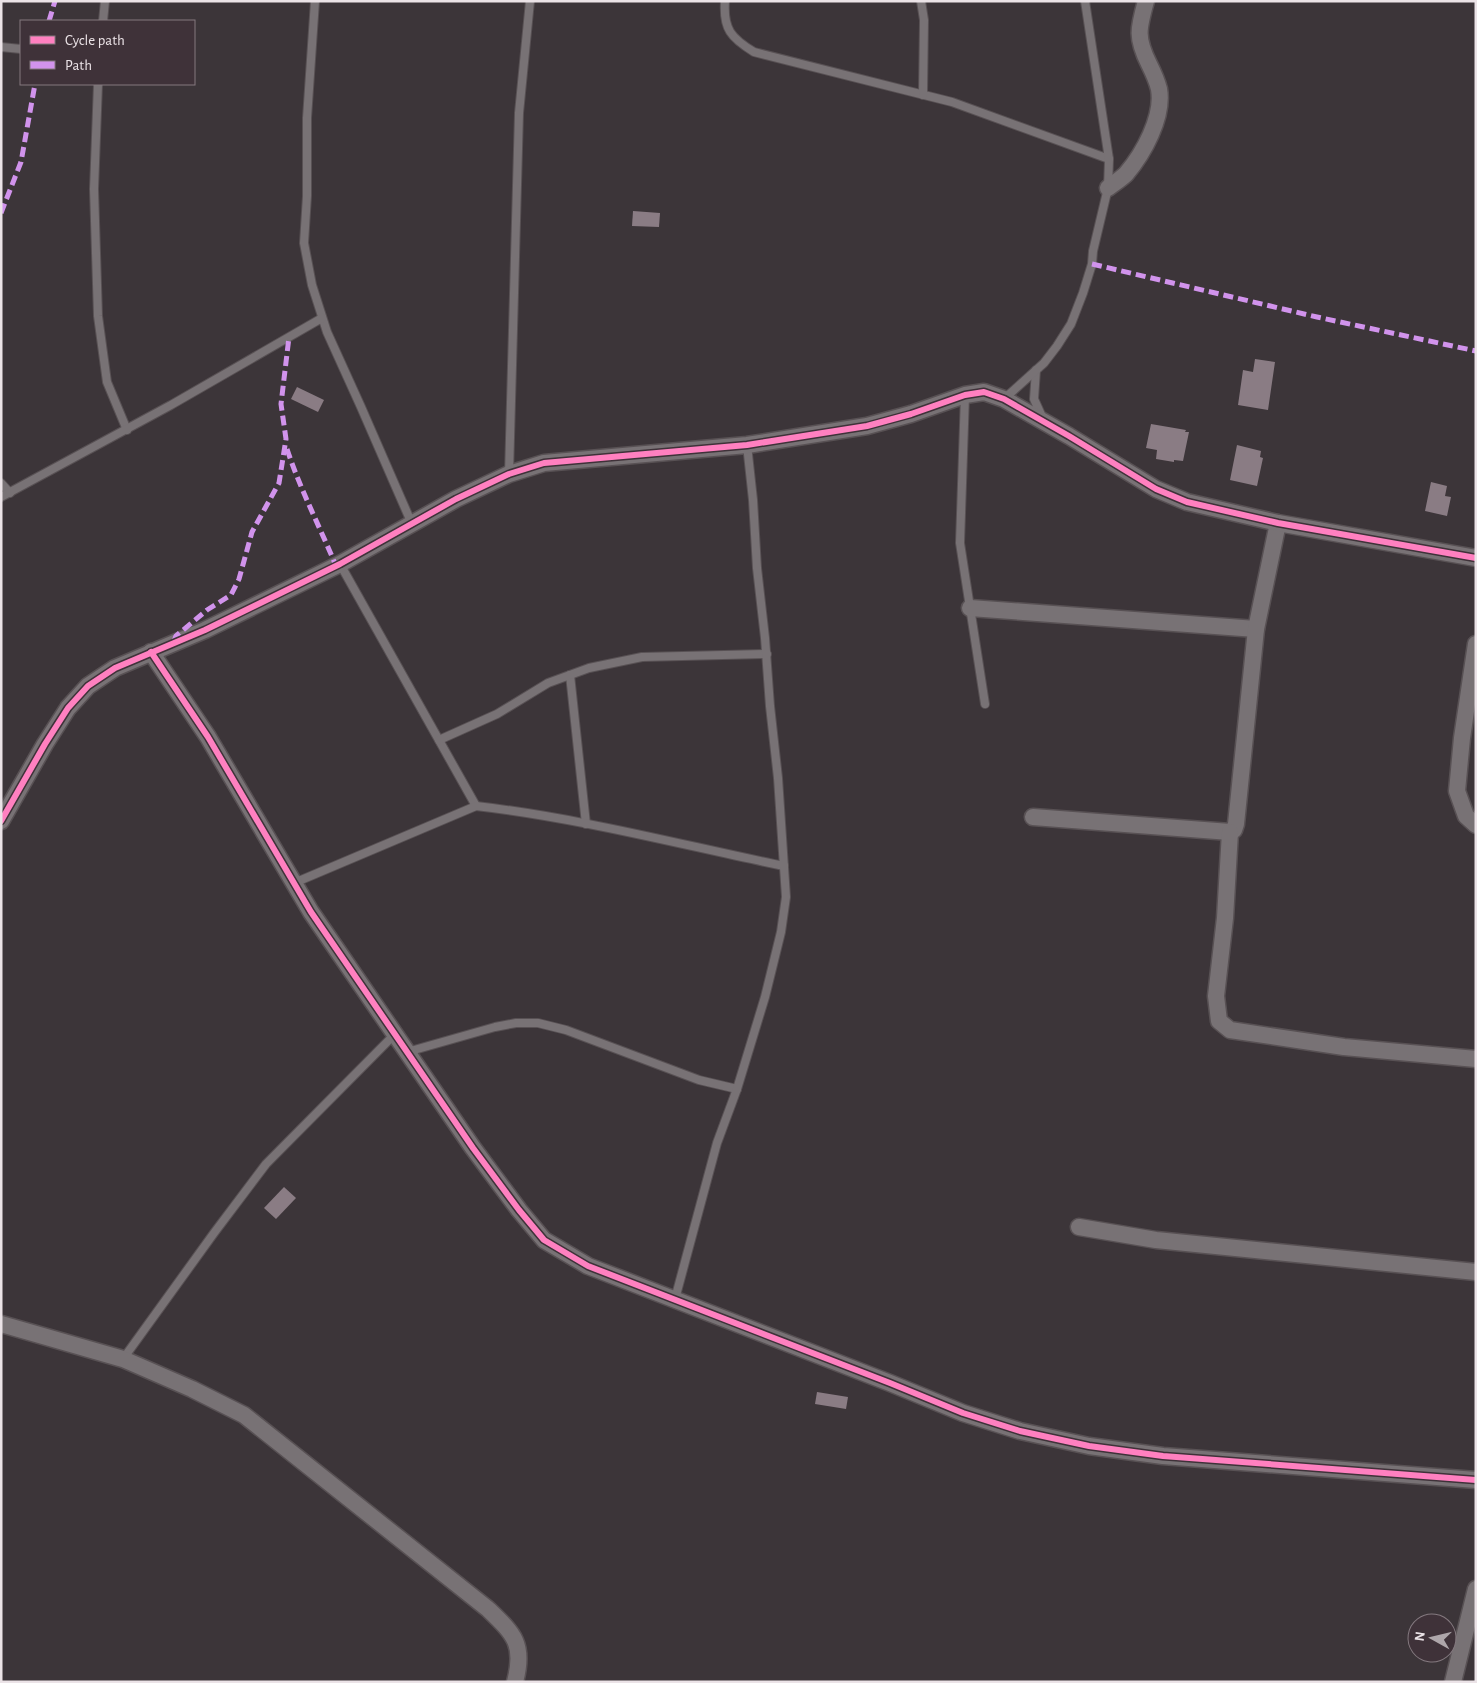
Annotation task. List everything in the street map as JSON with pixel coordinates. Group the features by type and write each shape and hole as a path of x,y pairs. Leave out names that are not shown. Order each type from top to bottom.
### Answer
{"street":[{"path":"1108,188 1125,175 1137,159 1146,144 1157,117 1160,102 1159,89 1140,45 1139,32 1146,1"},
{"path":"1,821 45,744 75,701 88,686 116,668 205,630 340,564 456,499 510,474 544,463 747,445 867,426 911,414 964,395 984,392 1004,399 1156,489 1187,502 1278,523 1476,558"},
{"path":"1033,817 1230,832 1234,830 1256,629 1278,523"},
{"path":"970,608 1256,629"},
{"path":"1476,644 1462,738 1458,790 1466,816 1476,825"},
{"path":"151,652 208,737 311,912 406,1052 519,1210 544,1240 588,1266 963,1413 1028,1433 1089,1446 1164,1456 1476,1480"},
{"path":"1230,832 1225,918 1216,996 1219,1021 1230,1030 1344,1047 1476,1059"},
{"path":"1079,1227 1156,1240 1476,1272"},
{"path":"1,1324 123,1359 192,1388 244,1415 488,1609 511,1631 519,1650 519,1667 515,1682"},
{"path":"1453,1682 1476,1589"}],"lane":[{"path":"103,20 105,1"},
{"path":"315,1 307,118 307,196 304,243 312,285 326,332 362,407 412,524"},
{"path":"510,474 519,113 530,1"},
{"path":"726,1 726,22 733,37 754,52 952,102 1108,159"},
{"path":"922,1 924,20 922,95"},
{"path":"1004,399 1044,363 1071,324 1092,264 1093,251 1108,188 1108,159 1085,1"},
{"path":"1,47 20,49"},
{"path":"98,85 94,189 98,316 107,382 127,430"},
{"path":"1,497 127,430 322,318"},
{"path":"1036,370 1034,399 1045,423"},
{"path":"964,395 960,544 985,704"},
{"path":"676,1299 714,1151 737,1090 765,997 781,932 786,897 778,778 747,445"},
{"path":"1,483 10,493"},
{"path":"340,564 476,806"},
{"path":"439,740 497,714 548,683 589,668 642,657 766,654"},
{"path":"570,675 586,824"},
{"path":"294,883 476,806 586,824 784,866"},
{"path":"406,1052 494,1027 516,1023 538,1023 566,1030 699,1080 737,1090"},
{"path":"123,1359 214,1232 266,1164 394,1034"}],"building":[{"path":"633,211 660,213 659,227 632,226"},
{"path":"1255,359 1275,362 1268,410 1238,405 1243,370 1253,372"},
{"path":"297,387 324,400 318,412 291,399"},
{"path":"1151,424 1189,432 1183,461 1174,460 1174,462 1156,459 1157,450 1146,448"},
{"path":"1237,445 1261,451 1260,457 1263,458 1257,486 1230,480"},
{"path":"1431,482 1447,486 1445,496 1451,497 1447,516 1425,511"},
{"path":"284,1187 296,1198 276,1219 264,1208"},
{"path":"817,1392 848,1397 846,1409 815,1404"}],"marked path":[{"path":"49,20 55,1"},
{"path":"1,213 21,162 35,85"},
{"path":"1092,264 1317,317 1476,351"},
{"path":"174,641 176,636 207,610 231,595 239,579 252,532 279,483 286,439 281,404 289,337"},
{"path":"287,449 336,566"}],"cycle path":[{"path":"1,821 68,708 88,686 115,668 205,630 340,564 456,499 509,474 544,463 747,445 867,426 911,414 965,395 984,392 1004,399 1156,489 1187,502 1278,523 1476,558"},
{"path":"151,652 208,737 311,912 473,1148 544,1240 588,1266 963,1413 1020,1431 1089,1446 1163,1456 1476,1480"}]}
